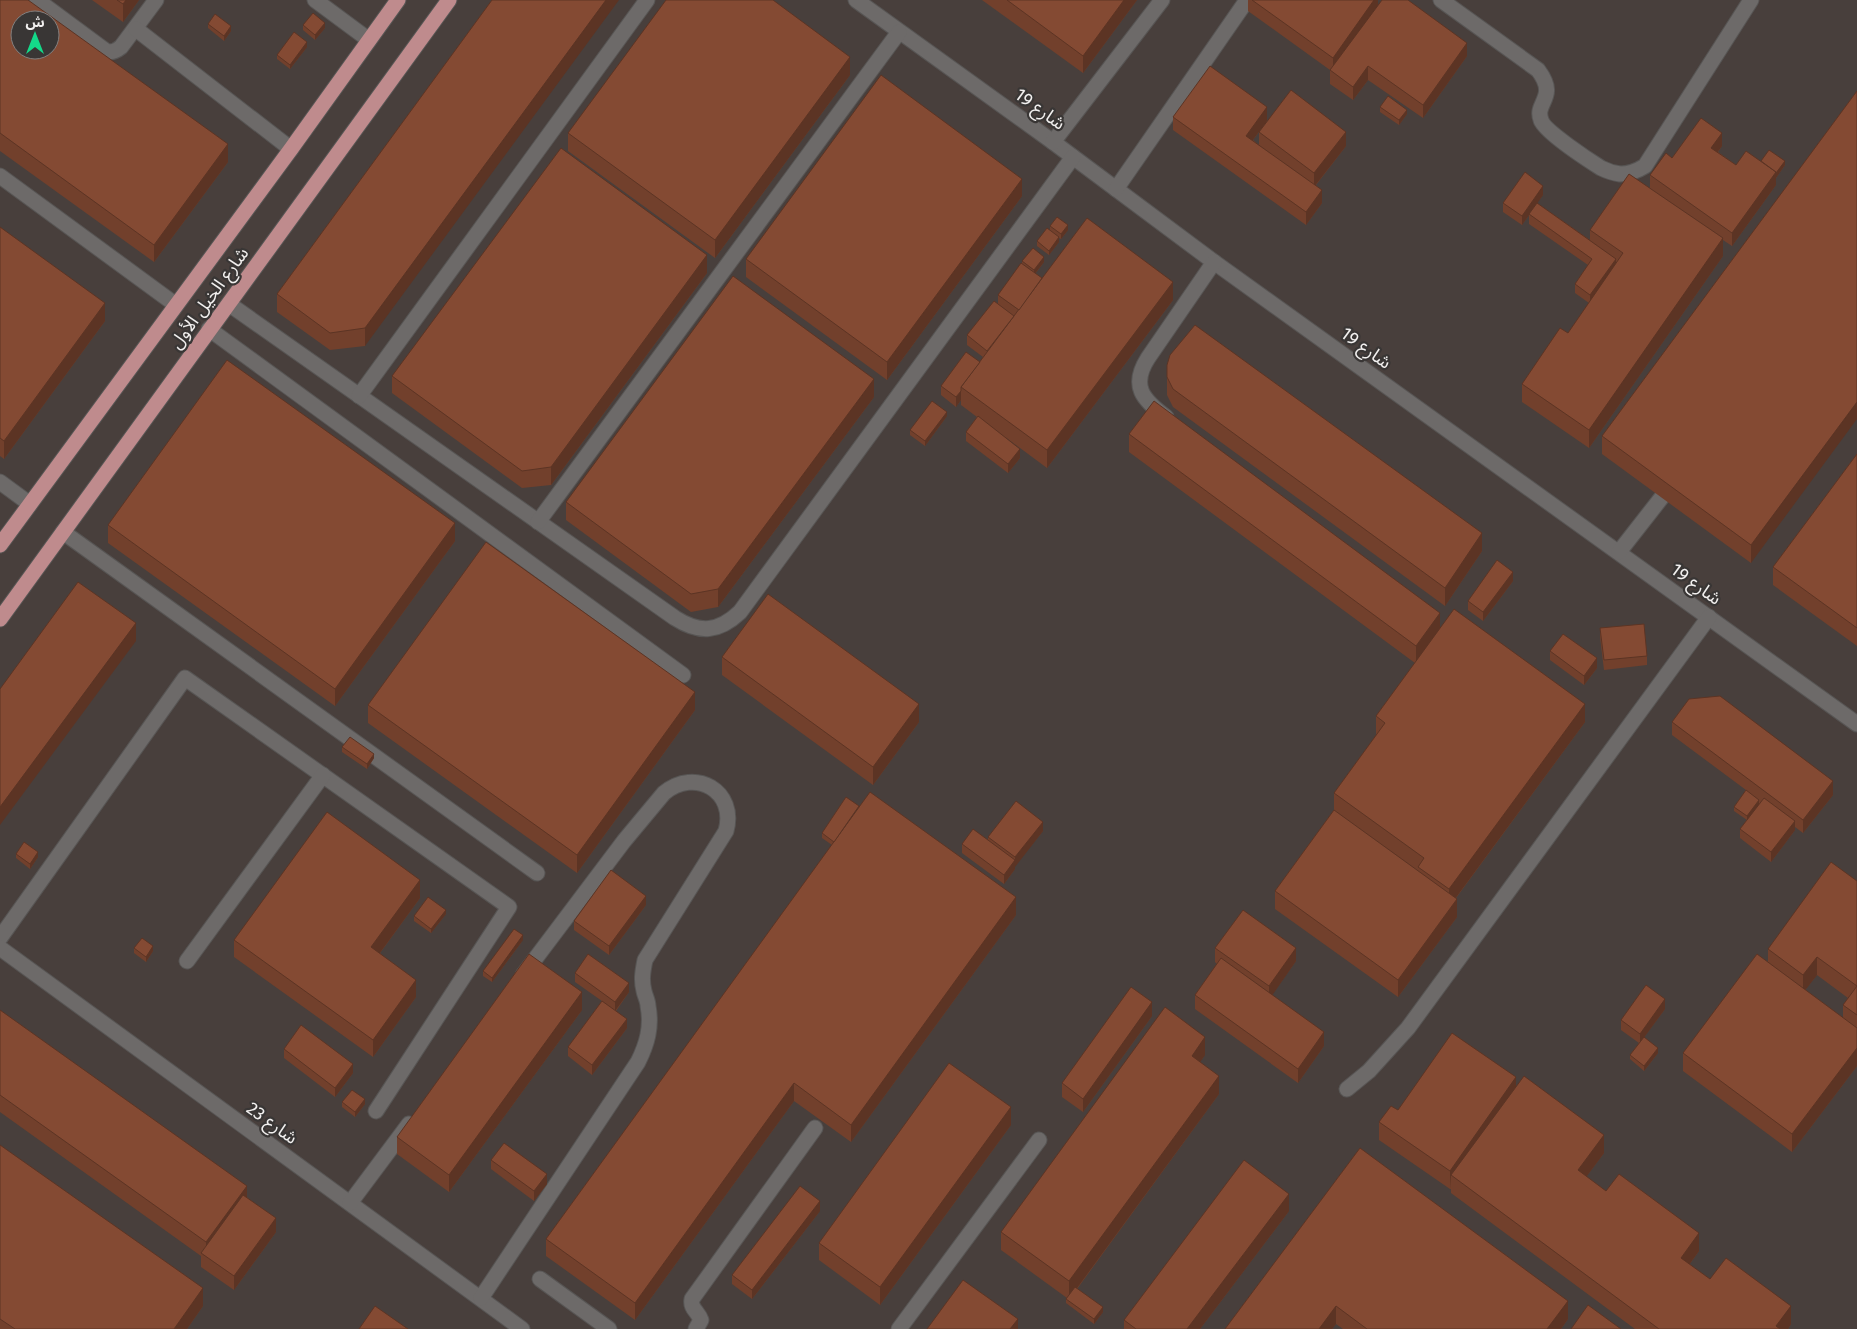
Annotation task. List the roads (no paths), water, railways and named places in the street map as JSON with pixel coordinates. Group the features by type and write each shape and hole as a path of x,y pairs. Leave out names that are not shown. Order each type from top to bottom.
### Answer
{"main road":[{"name":"شارع الخيل الأول","path":"0,545 398,0"},
{"name":"شارع الخيل الأول","path":"0,619 450,0"}],"street":[{"path":"37,0 106,51 110,52 118,50 136,29 156,0"},
{"path":"315,0 369,40"},
{"path":"359,396 647,0"},
{"name":"شارع 19","path":"856,0 1053,142 1214,262 1857,724"},
{"path":"1053,142 1162,0"},
{"path":"1116,189 1247,0"},
{"path":"1441,0 1538,70 1546,85 1547,94 1540,114 1544,127 1602,168 1619,174 1637,171 1645,166 1751,0"},
{"path":"136,29 291,149"},
{"path":"538,522 899,32"},
{"path":"229,304 685,625 697,629 709,629 721,626 732,620 746,604 1073,157"},
{"path":"0,176 176,305"},
{"path":"1175,424 1145,400 1141,392 1140,374 1148,358 1214,262"},
{"path":"209,329 683,675"},
{"path":"0,482 30,504"},
{"path":"1618,552 1662,497"},
{"path":"63,532 537,873"},
{"path":"1347,1089 1369,1070 1408,1028 1710,617"},
{"path":"0,938 185,678 509,907 376,1111"},
{"path":"187,961 323,775"},
{"path":"481,1298 645,1049 649,1034 650,1018 642,982 645,960 726,831 728,814 723,799 718,793 704,784 687,782 664,793 624,841 512,989"},
{"name":"شارع 23","path":"0,948 522,1329"},
{"path":"350,1203 417,1114"},
{"path":"696,1329 701,1320 693,1308 692,1299 815,1128"},
{"path":"900,1329 1039,1140"},
{"path":"540,1279 609,1329"}]}
